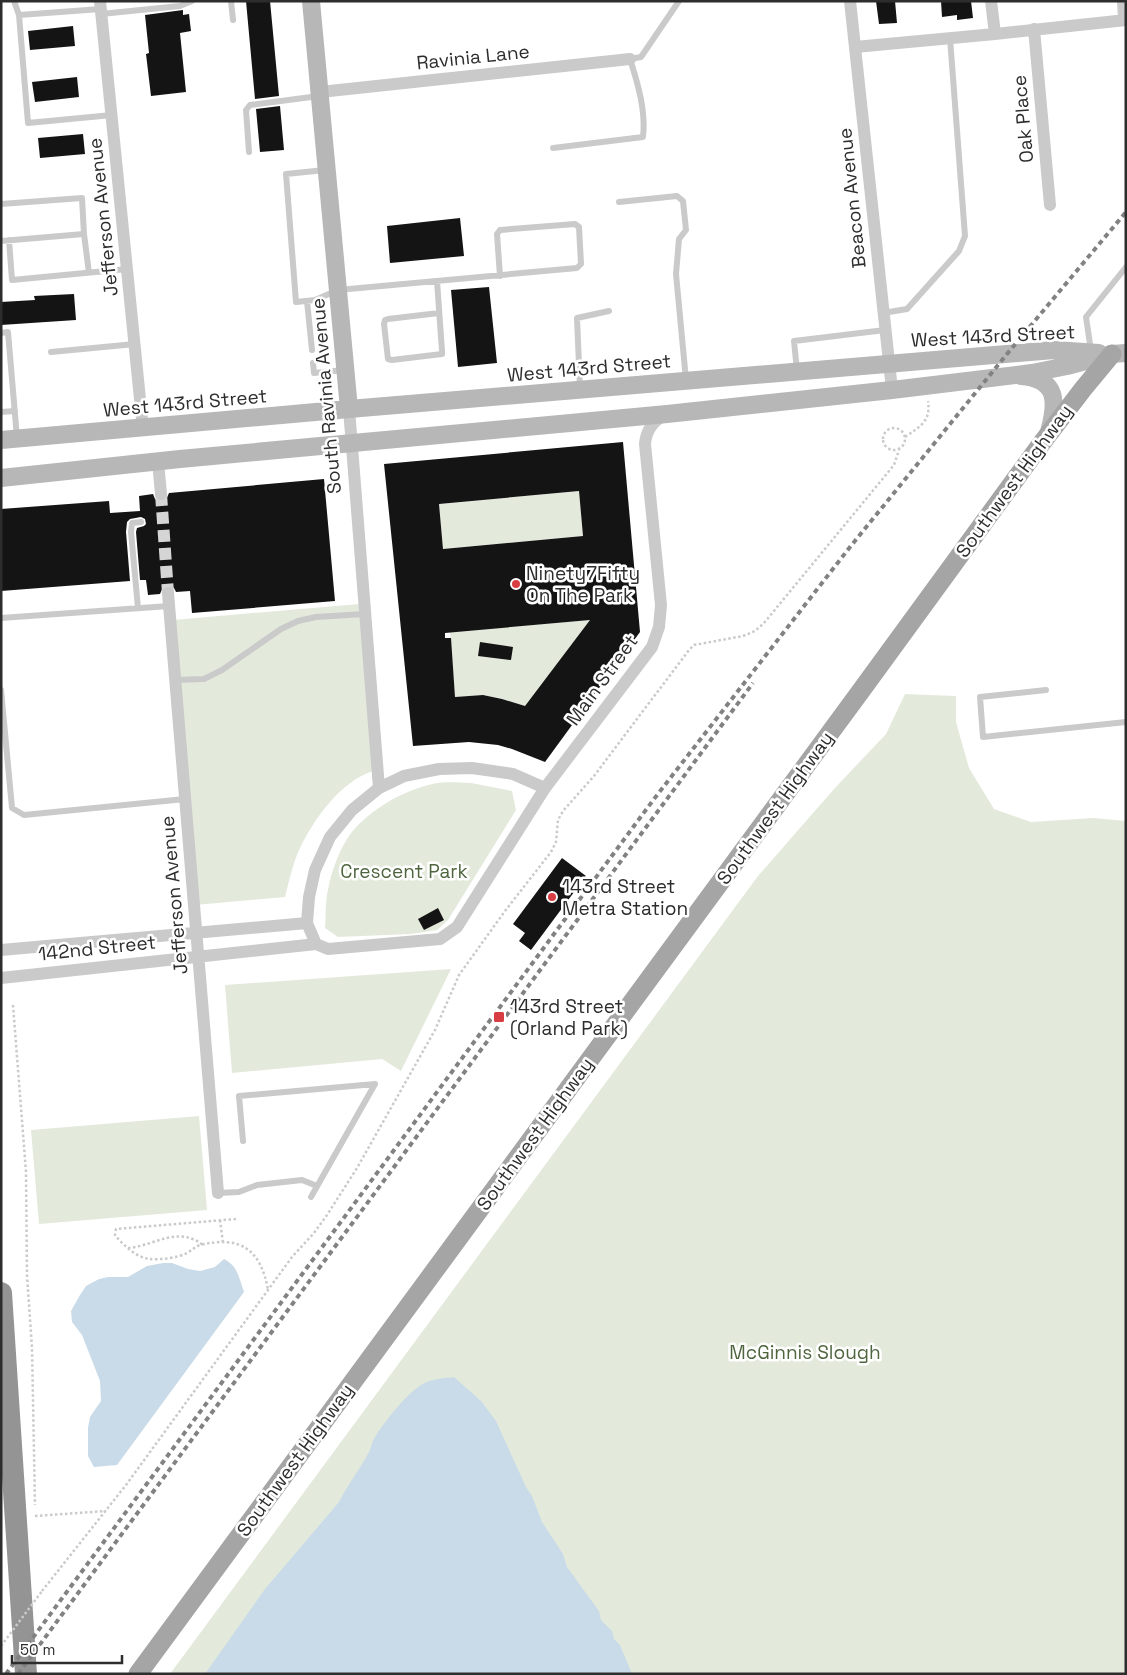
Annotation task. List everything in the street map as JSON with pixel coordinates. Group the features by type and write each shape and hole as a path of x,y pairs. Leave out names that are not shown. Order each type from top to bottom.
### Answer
{"highway":[{"path":"1,1293 26,1674"}],"main road":[{"name":"South Ravinia Avenue","path":"311,1 349,409"},
{"name":"West 143rd Street","path":"9,440 349,409 1054,350 1091,356"},
{"name":"West 143rd Street","path":"1,478 352,443 610,420 892,390 1040,372 1091,356 1119,353"},
{"name":"Southwest Highway","path":"138,1674 1049,432 1083,388 1119,353"},
{"path":"1011,375 1035,378 1046,385 1053,395 1055,409 1049,432"}],"street":[{"name":"Beacon Avenue","path":"850,1 892,390"},
{"path":"991,1 994,34"},
{"path":"855,47 1125,20 1122,1"},
{"name":"Jefferson Avenue","path":"101,8 143,429"},
{"name":"Oak Place","path":"1034,29 1050,205"},
{"name":"Ravinia Lane","path":"320,94 630,59"},
{"name":"South Ravinia Avenue","path":"349,409 379,788"},
{"name":"Main Street","path":"316,944 328,949 440,938 457,927 544,788 652,647 659,628 661,605 645,438 654,423 667,414"},
{"path":"610,420 626,422 638,429 643,439 645,450"},
{"path":"158,462 161,494"},
{"name":"Jefferson Avenue","path":"169,599 218,1193"},
{"path":"316,944 307,923 309,897 315,870 330,838 352,810 379,788 404,776 439,769 472,768 513,774 544,788"},
{"name":"142nd Street","path":"1,950 307,923"},
{"name":"142nd Street","path":"1,978 316,944"}],"lane":[{"path":"14,1 19,15 28,122 112,115"},
{"path":"19,15 101,8 180,6 192,1"},
{"path":"232,1 233,20"},
{"path":"553,148 643,138 644,128 640,90 630,59 641,57 679,1"},
{"path":"883,313 907,309 958,251 965,236 950,38"},
{"path":"249,152 246,110 250,105 320,94"},
{"path":"327,170 286,174 296,302 315,300 338,290 500,276 580,267 582,264 579,227 575,224 500,230 497,234 500,276"},
{"path":"620,202 677,196 683,201 686,230 680,239 676,274 686,381"},
{"path":"1,204 82,198 88,273"},
{"path":"1,241 84,234"},
{"path":"9,240 12,280 127,269"},
{"path":"1091,356 1086,317 1126,267"},
{"path":"437,281 442,354 388,359 385,320 388,318 439,313"},
{"path":"307,301 312,350"},
{"path":"580,390 577,318 610,311"},
{"path":"797,372 794,341 885,330"},
{"path":"1,333 8,332 15,411 9,440"},
{"path":"51,352 135,344"},
{"path":"313,363 314,373 346,370"},
{"path":"1,412 15,411"},
{"path":"138,608 131,532 132,523 141,522"},
{"path":"1,618 138,608 169,599"},
{"path":"176,680 204,679 222,670 280,630 298,621 366,614"},
{"path":"1,690 12,808 24,815 185,799"},
{"path":"1046,690 980,697 983,737 1126,722"},
{"path":"243,1141 239,1096 375,1084 311,1197"},
{"path":"218,1193 239,1192 257,1185 302,1180 318,1186"}],"path":[{"path":"906,437 924,423 927,418 929,406 926,386"},
{"path":"1,1646 106,1511 292,1257 314,1233 342,1193 435,1030 459,975 551,852 556,842 558,820 563,811 594,776 694,644 743,636 755,631 764,623 894,465 899,450 905,444 906,437 902,430 894,428 887,430 883,440 886,447 892,451 899,450"},
{"path":"13,1005 19,1060 26,1172 27,1275 32,1348 35,1522"},
{"path":"236,1219 116,1229 114,1235 128,1248 148,1259 166,1258 186,1253 198,1246 232,1242 249,1250 259,1260 265,1273 268,1290"},
{"path":"220,1220 223,1243"},
{"path":"128,1248 172,1237 190,1238 203,1245"},
{"path":"35,1516 106,1511"},
{"path":"38,1590 39,1599"}],"green space":[{"path":"579,491 583,536 443,549 439,504"},
{"path":"359,604 373,771 350,783 340,792 313,825 291,872 285,897 195,905 173,620"},
{"path":"590,620 525,706 483,695 455,697 450,632"},
{"name":"McGinnis Slough","path":"905,694 956,696 956,722 969,768 994,809 1031,822 1093,818 1126,821 1126,1674 170,1674 758,876 834,789 886,734"},
{"name":"Crescent Park","path":"447,782 471,783 512,791 516,810 448,920 437,930 411,934 338,937 325,928 327,895 333,869 345,842 366,818 398,796 422,787"},
{"path":"451,969 401,1071 382,1059 232,1073 225,985"},
{"path":"199,1116 207,1210 39,1224 31,1130"}],"water":[{"path":"224,1259 235,1269 244,1292 117,1465 94,1467 88,1456 88,1428 90,1417 101,1401 100,1381 82,1335 72,1322 71,1311 80,1295 86,1286 99,1279 128,1277 147,1266 172,1263 200,1271 215,1267"},
{"path":"454,1377 481,1401 496,1421 526,1487 532,1496 542,1522 563,1554 567,1567 599,1611 601,1620 612,1631 614,1639 620,1645 632,1674 205,1674 265,1589 339,1502 369,1452 376,1435 394,1411 421,1385 433,1380"}],"building":[{"path":"246,1 270,1 279,96 255,99"},
{"path":"876,1 895,1 897,23 879,24"},
{"path":"941,1 971,1 973,18 957,20 957,15 942,17"},
{"path":"183,10 183,15 189,14 191,31 180,33 186,92 151,96 146,54 149,53 145,15"},
{"path":"73,26 75,46 30,50 28,31"},
{"path":"77,77 79,97 35,102 32,82"},
{"path":"280,106 284,150 260,152 256,109"},
{"path":"83,134 85,154 40,158 38,138"},
{"path":"460,218 464,256 390,263 387,226"},
{"path":"489,287 497,363 458,367 451,290"},
{"path":"74,294 76,320 1,325 1,302 35,300 34,296"},
{"name":"Ninety7Fifty On The Park","path":"623,442 640,632 545,762 498,745 469,742 413,746 384,464","holes":["579,491 583,536 443,549 439,504","590,620 525,706 483,695 455,697 451,638 445,638 445,633"]},
{"path":"324,479 335,601 192,613 190,591 176,592 174,588 168,585 163,587 160,594 148,595 146,580 140,580 136,532 137,528 146,524 145,519 141,517 130,519 127,522 126,532 130,581 1,591 1,509 109,501 110,513 140,511 139,496 153,494 155,499 161,502 166,500 169,493"},
{"name":"Ninety7Fifty On The Park","path":"480,642 513,647 511,660 478,656"},
{"name":"143rd Street Metra Station","path":"562,858 586,876 531,950 519,941 525,933 513,924"},
{"path":"438,908 444,920 424,930 418,919"}],"tunnel":[{"path":"161,494 168,593"}],"railway":[{"path":"6,1674 654,799 850,547 1007,354 1126,212"},
{"path":"18,1674 753,683"}],"place":[{"name":"Ninety7Fifty On The Park","path":"516,584"},
{"name":"143rd Street Metra Station","path":"552,897"},
{"name":"143rd Street (Orland Park)","path":"499,1017"}]}
